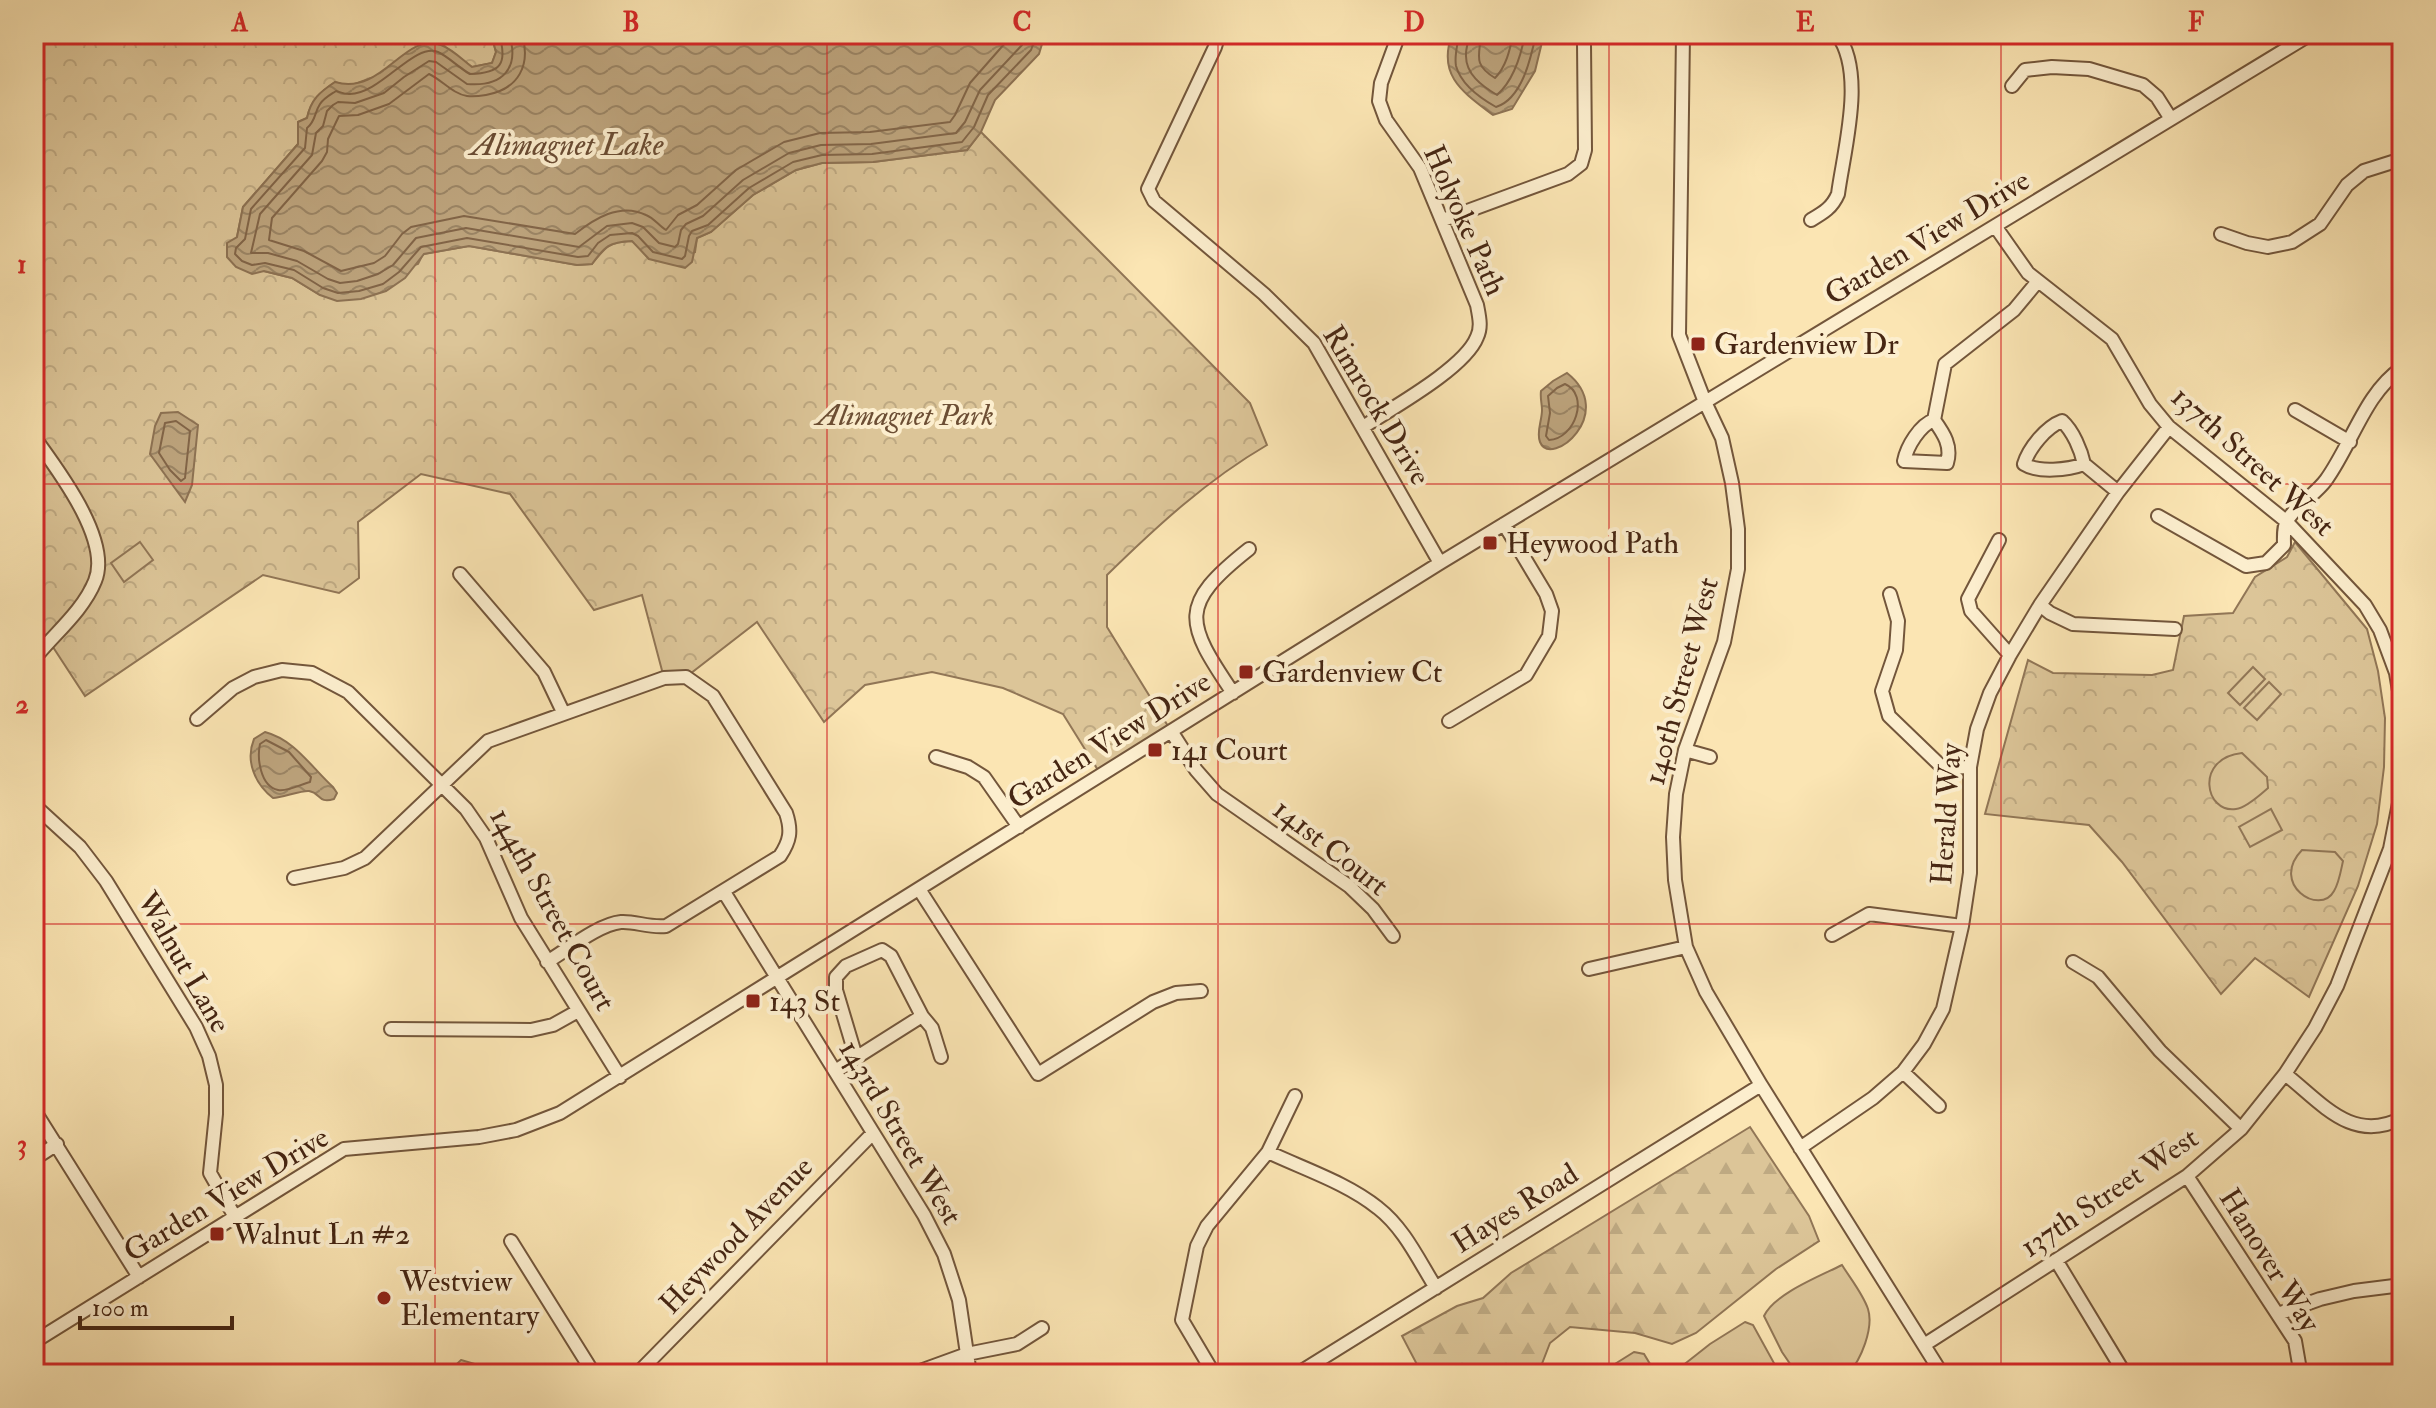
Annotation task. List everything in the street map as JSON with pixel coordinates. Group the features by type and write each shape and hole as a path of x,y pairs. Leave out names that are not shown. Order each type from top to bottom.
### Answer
{"street":[{"name":"Rimrock Drive","path":"1219,34 1148,189 1154,201 1264,294 1314,343 1440,563"},
{"name":"Holyoke Path","path":"1363,427 1460,362 1477,338 1480,322 1477,305 1420,168 1386,120 1379,101 1381,83 1399,34"},
{"path":"1443,220 1568,174 1581,164 1585,150 1584,43 1580,34"},
{"name":"140th Street West","path":"1683,34 1679,335 1722,438 1738,529 1738,569 1724,642 1685,750 1676,794 1673,837 1675,880 1686,947 1706,992 1761,1085 1942,1374"},
{"path":"1811,220 1834,204 1844,153 1852,79 1849,59 1837,34"},
{"name":"Garden View Drive","path":"34,1342 344,1149 479,1137 516,1130 560,1113 1440,563 2311,34"},
{"path":"2012,86 2025,70 2052,67 2089,69 2143,85 2157,97 2171,119"},
{"path":"2221,234 2268,247 2292,242 2320,224 2347,185 2364,171 2402,159"},
{"name":"137th Street West","path":"1995,226 2028,273 2112,339 2150,404 2169,427 2286,521 2365,605 2391,656 2401,697 2402,772"},
{"path":"1934,420 1945,364 2014,310 2038,281"},
{"path":"2158,516 2246,566 2266,563 2284,545 2286,521 2324,482 2374,396 2402,368"},
{"path":"2295,410 2350,442"},
{"path":"2084,464 2072,468 2030,468 2024,464 2027,455 2053,425 2062,421 2068,427 2084,464 2118,492"},
{"name":"Herald Way","path":"1800,1148 1873,1098 1903,1072 1924,1044 1943,1009 1962,926 1970,873 1970,767 1977,729 1990,693 2040,605 2118,492 2169,427"},
{"path":"34,437 75,499 98,549 97,579 77,611 34,659"},
{"path":"1449,721 1526,675 1549,636 1552,611 1546,594 1504,524"},
{"path":"1999,540 1968,599 1971,611 2010,655"},
{"path":"1233,693 1213,664 1194,618 1200,600 1221,571 1249,549"},
{"path":"460,574 544,672 563,712"},
{"path":"1890,594 1898,621 1896,650 1882,691 1889,716 1943,768 1970,767"},
{"path":"2040,605 2073,624 2175,629"},
{"name":"144th Street Court","path":"197,719 233,688 254,677 282,670 312,673 348,692 466,809 486,838 521,918 620,1077"},
{"path":"294,878 344,868 365,858 488,741 664,678 686,677 713,696 786,813 791,828 789,843 780,856 666,926 650,927 624,922 609,924 547,962"},
{"name":"141st Court","path":"1171,731 1196,770 1217,794 1349,886 1373,909 1393,936"},
{"path":"1685,750 1710,757"},
{"path":"936,757 968,767 984,777 1019,827"},
{"name":"137th Street West","path":"1924,1345 2187,1176 2241,1129 2285,1074 2315,1028 2337,986 2396,850 2402,788"},
{"name":"Walnut Lane","path":"34,805 80,847 106,881 196,1027 209,1056 216,1085 210,1173 235,1217"},
{"path":"919,889 1038,1074 1153,1002 1176,993 1201,991"},
{"name":"143rd Street West","path":"724,892 924,1215 944,1254 959,1300 970,1374"},
{"path":"1832,935 1869,914 1962,926"},
{"path":"1589,969 1686,947"},
{"path":"856,1057 836,990 836,977 846,966 882,950 891,956 922,1016 932,1028 941,1057"},
{"path":"2073,962 2098,977 2160,1051 2241,1129"},
{"path":"391,1029 531,1030 553,1025 578,1011"},
{"path":"835,1071 922,1016"},
{"path":"1903,1072 1939,1106"},
{"path":"2285,1074 2343,1121 2358,1127 2374,1128 2402,1118"},
{"name":"Hayes Road","path":"1297,1374 1761,1085"},
{"path":"1214,1374 1182,1320 1197,1246 1207,1226 1268,1152 1295,1096"},
{"path":"34,1110 139,1277"},
{"name":"Heywood Avenue","path":"637,1374 873,1133"},
{"path":"34,1159 57,1144"},
{"path":"1268,1152 1360,1196 1380,1210 1401,1232 1436,1288"},
{"name":"Hanover Way","path":"2187,1176 2295,1341 2299,1364 2297,1374"},
{"path":"511,1241 594,1374"},
{"path":"2056,1260 2125,1374"},
{"path":"2278,1314 2354,1291 2402,1285"},
{"path":"912,1374 967,1354 1017,1344 1042,1328"}],"green space":[{"name":"Alimagnet Park","path":"34,34 491,34 496,52 492,63 472,67 444,46 400,58 377,76 349,86 335,82 317,97 307,118 298,122 298,144 243,207 237,237 264,271 292,278 320,295 418,264 423,254 469,246 577,265 592,264 613,244 633,241 649,259 695,252 697,238 711,232 753,195 796,170 822,163 873,162 967,150 981,132 1250,403 1267,445 1183,505 1107,575 1107,627 1171,731 1101,775 1063,714 1003,688 932,672 865,685 824,722 757,622 686,677 664,678 642,595 594,610 510,494 421,474 358,522 359,578 339,593 263,575 85,696 34,618"},
{"path":"140,542 153,560 124,582 111,563"},
{"path":"2295,542 2367,629 2378,671 2385,718 2384,767 2377,824 2358,886 2309,997 2255,958 2221,994 2122,862 2089,825 1985,814 2028,660 2053,673 2152,675 2173,670 2184,616 2233,613 2255,577 2287,557"},
{"path":"2253,667 2265,679 2240,705 2228,693"},
{"path":"2269,682 2281,694 2257,720 2244,708"},
{"path":"2242,753 2267,777 2268,788 2244,806 2225,808 2212,795 2209,785 2211,774 2216,765 2227,757"},
{"path":"2271,809 2282,830 2250,847 2239,827"},
{"path":"2302,850 2335,852 2343,861 2336,888 2327,898 2309,898 2294,885 2291,874 2293,863"},
{"path":"1750,1127 1809,1216 1819,1241 1776,1269 1696,1333 1672,1344 1635,1333 1570,1327 1550,1343 1538,1374 1422,1374 1402,1336 1457,1306 1483,1298 1511,1273"},
{"path":"1842,1265 1868,1309 1868,1334 1862,1352 1848,1374 1797,1374 1764,1316 1787,1293"},
{"path":"1745,1322 1753,1325 1780,1374 1672,1374 1710,1344"},
{"path":"1634,1352 1644,1354 1656,1374 1599,1374"},
{"path":"461,1360 475,1364 478,1374 446,1374"}],"water":[{"name":"Alimagnet Lake","path":"491,34 1045,34 1039,54 995,100 981,132 967,150 873,162 822,163 796,170 753,195 711,232 697,238 692,262 685,268 649,259 632,241 608,246 592,264 577,265 469,246 424,254 405,278 386,291 361,299 337,301 292,278 264,271 252,274 236,267 227,257 227,243 237,237 243,207 298,144 298,122 307,118 314,101 325,89 335,82 352,84 367,80 404,54 428,43 445,47 472,67 492,63 496,52"},
{"path":"1452,34 1544,34 1535,71 1512,109 1493,115 1456,82 1448,61"},
{"path":"1567,373 1581,389 1586,404 1584,420 1567,443 1546,448 1539,438 1541,391"},
{"path":"178,412 198,425 192,485 185,502 150,454 155,426 161,413"},
{"path":"265,732 285,741 302,755 333,787 337,793 334,799 325,800 309,791 273,798 257,779 251,764 254,739"}],"place":[{"name":"Gardenview Dr","path":"1698,344"},
{"name":"Heywood Path","path":"1490,543"},
{"name":"Gardenview Ct","path":"1246,672"},
{"name":"141 Court","path":"1155,750"},
{"name":"143 St","path":"753,1001"},
{"name":"Walnut Ln #2","path":"217,1234"},
{"name":"Westview Elementary","path":"384,1298"}]}
